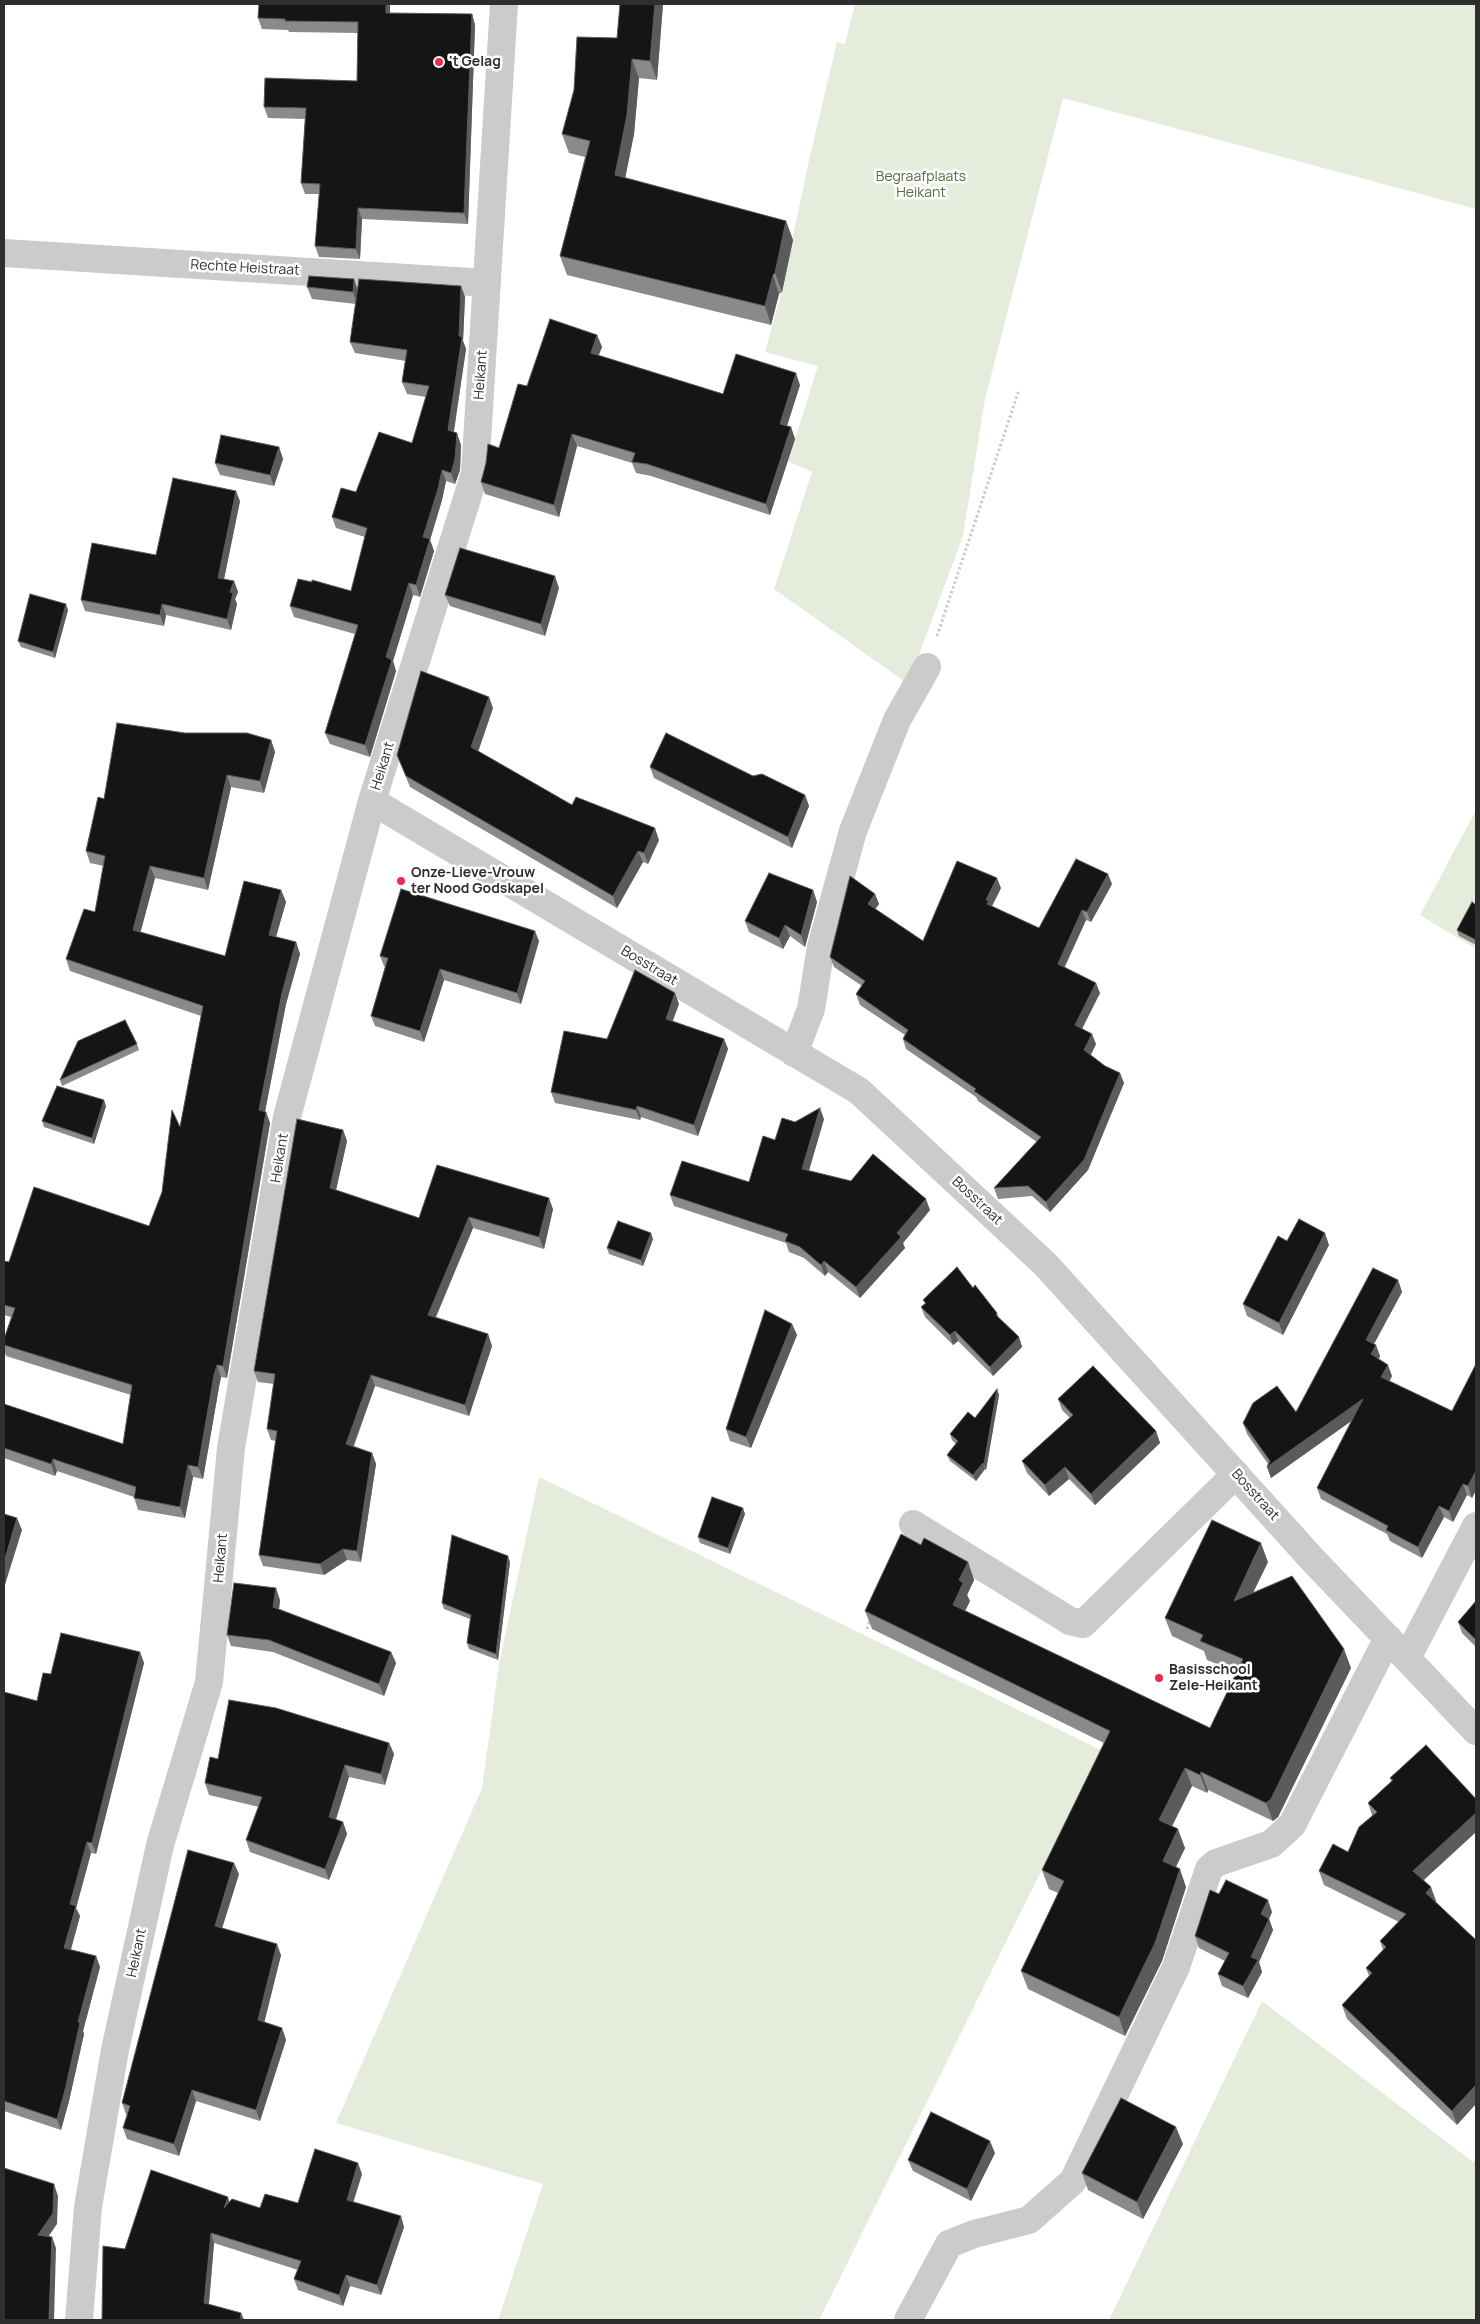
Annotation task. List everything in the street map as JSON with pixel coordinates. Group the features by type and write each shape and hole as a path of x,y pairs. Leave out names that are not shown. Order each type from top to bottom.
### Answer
{"street":[{"name":"Heikant","path":"79,2320 88,2207 116,2050 160,1845 209,1682 231,1448 287,1117 372,801 474,473 504,4"},
{"name":"Rechte Heistraat","path":"4,253 487,282"},
{"path":"794,1053 811,1009 821,946 853,831 897,720 927,667"},
{"name":"Bosstraat","path":"372,801 859,1092 1045,1264 1312,1559 1476,1731"},
{"path":"913,1524 1070,1621 1083,1624 1236,1474"},
{"path":"1407,1658 1476,1526"},
{"path":"908,2320 949,2244 974,2234 1029,2220 1073,2181 1176,1967 1209,1868 1216,1863 1271,1844 1292,1825 1388,1638"}],"path":[{"path":"927,667 1019,390"},
{"path":"867,1628 874,1611"}],"green space":[{"name":"Begraafplaats Heikant","path":"855,4 1476,4 1476,209 1063,98 985,399 963,536 908,684 774,589 812,472 788,461 818,366 765,352 786,275 810,156 837,42 845,44"},
{"path":"1476,810 1476,949 1420,915"},
{"path":"539,1477 1101,1750 819,2320 498,2320 543,2184 336,2123 482,1788 499,1664"},
{"path":"1262,2001 1473,2162 1476,2158 1476,2320 1109,2320"}],"building":[{"path":"259,4 386,4 386,13 472,14 464,213 358,208 356,249 315,246 320,184 301,183 306,108 264,107 265,78 357,81 358,22 285,21 285,19 258,18"},
{"path":"620,4 655,4 650,61 632,59 627,115 615,175 786,221 775,273 765,306 560,256 590,141 562,134 574,90 577,37 617,38"},
{"path":"309,276 354,279 353,292 307,287"},
{"path":"359,279 461,286 459,336 462,337 448,430 457,433 455,459 451,473 442,470 423,537 430,539 416,585 409,583 386,657 392,660 365,745 325,733 358,625 290,606 298,579 312,582 312,580 351,591 367,528 332,517 341,488 356,492 379,432 412,443 429,386 402,382 407,350 350,342"},
{"path":"550,319 597,335 591,353 723,394 736,354 796,373 780,424 791,427 766,504 647,464 632,462 635,453 572,434 554,505 481,482 488,444 499,448 518,384 527,386"},
{"path":"221,435 279,447 270,475 215,463"},
{"path":"173,478 236,491 218,578 234,581 230,592 233,593 227,619 162,604 160,615 81,600 92,543 156,555"},
{"path":"460,548 555,576 541,624 445,595"},
{"path":"30,594 66,604 53,652 18,641"},
{"path":"421,671 489,697 471,747 572,805 576,797 655,828 644,853 638,851 613,896 406,776 397,755"},
{"path":"117,723 185,733 247,733 271,740 260,781 227,775 204,878 150,866 133,930 225,956 244,881 281,890 269,935 296,942 282,993 259,1110 266,1112 223,1366 217,1365 198,1467 188,1465 180,1507 134,1498 136,1487 53,1459 51,1464 4,1448 4,1404 123,1444 132,1385 4,1345 4,1339 15,1308 4,1305 4,1261 9,1262 34,1187 149,1226 162,1192 172,1110 180,1127 203,1006 66,959 84,909 95,912 105,856 86,851 98,797 104,799"},
{"path":"666,733 753,776 762,774 805,795 788,837 650,767"},
{"path":"1076,859 1108,874 1087,912 1082,910 1058,964 1096,983 1075,1025 1092,1034 1084,1050 1105,1066 1120,1073 1084,1160 1046,1202 1028,1186 994,1188 1041,1137 974,1091 976,1089 903,1039 908,1030 856,994 865,981 830,957 850,876 875,894 868,904 923,941 957,861 997,878 986,900 989,901 987,904 1039,928"},
{"path":"769,873 813,890 801,935 785,925 779,938 745,921"},
{"path":"401,889 535,931 517,993 440,969 420,1031 371,1016 388,958 380,956"},
{"path":"1472,902 1476,905 1476,940 1457,930"},
{"path":"635,970 675,993 666,1019 724,1039 694,1125 637,1106 636,1110 551,1092 564,1031 607,1039"},
{"path":"125,1020 137,1044 60,1080 78,1041"},
{"path":"57,1086 104,1100 92,1138 42,1121"},
{"path":"820,1108 802,1169 851,1181 873,1154 926,1199 897,1233 901,1237 856,1287 824,1261 821,1265 800,1247 785,1241 788,1234 670,1195 682,1161 749,1182 763,1136 775,1140 782,1118 795,1122"},
{"path":"297,1119 343,1130 330,1188 419,1218 437,1165 549,1198 539,1237 469,1217 428,1315 488,1334 465,1405 371,1375 346,1444 372,1453 357,1551 343,1549 320,1564 259,1555 277,1431 267,1429 275,1374 254,1371"},
{"path":"1299,1219 1325,1233 1279,1323 1243,1304 1278,1236 1287,1241"},
{"path":"618,1221 651,1233 641,1260 607,1248"},
{"path":"957,1267 973,1288 975,1285 997,1313 996,1315 1019,1337 990,1367 955,1331 950,1335 921,1307 926,1303 923,1300"},
{"path":"1373,1268 1398,1280 1366,1340 1376,1345 1371,1354 1388,1365 1381,1377 1452,1411 1476,1364 1476,1471 1468,1486 1463,1484 1449,1511 1439,1506 1418,1547 1386,1530 1388,1526 1317,1488 1363,1399 1267,1467 1270,1461 1243,1423 1253,1403 1277,1386 1296,1412"},
{"path":"765,1310 792,1324 746,1437 726,1429"},
{"path":"1093,1366 1156,1431 1091,1494 1065,1467 1045,1485 1022,1461 1073,1415 1058,1399"},
{"path":"997,1389 984,1464 973,1475 947,1455 958,1441 950,1434 968,1412 975,1418"},
{"path":"712,1497 743,1508 728,1548 698,1537"},
{"path":"4,1514 17,1518 4,1562"},
{"path":"1212,1520 1261,1543 1234,1601 1292,1576 1344,1649 1271,1799 1266,1803 1201,1772 1200,1775 1185,1768 1159,1820 1178,1829 1163,1861 1180,1869 1155,1943 1119,2017 1021,1971 1064,1881 1042,1870 1110,1731 865,1611 901,1534 921,1545 924,1538 968,1562 959,1580 963,1583 953,1605 1210,1728 1243,1659 1200,1641 1203,1635 1165,1618"},
{"path":"452,1535 508,1556 496,1654 467,1643 471,1615 442,1603"},
{"path":"234,1583 276,1588 273,1607 391,1652 379,1684 269,1640 227,1635"},
{"path":"1476,1601 1476,1640 1458,1622"},
{"path":"61,1633 140,1652 92,1843 87,1842 70,1904 76,1906 64,1948 96,1956 78,2022 80,2023 57,2119 4,2101 4,1692 37,1701 43,1673 51,1674"},
{"path":"229,1700 276,1708 389,1743 381,1774 345,1765 329,1817 343,1822 325,1869 246,1840 262,1797 205,1783 210,1757 218,1759"},
{"path":"1426,1745 1476,1799 1476,1813 1413,1871 1431,1887 1426,1893 1476,1940 1476,2085 1452,2111 1342,2005 1372,1973 1366,1968 1386,1947 1380,1941 1406,1914 1319,1871 1333,1844 1348,1852 1359,1827 1377,1812 1368,1803 1393,1780 1390,1778"},
{"path":"188,1850 234,1863 215,1926 277,1944 258,2020 282,2028 256,2110 192,2090 174,2144 123,2128 130,2106 122,2103"},
{"path":"1226,1880 1268,1900 1261,1914 1269,1919 1251,1957 1258,1960 1243,1986 1218,1974 1229,1953 1195,1936 1210,1890 1219,1894"},
{"path":"1121,2098 1176,2127 1137,2202 1082,2173"},
{"path":"931,2112 990,2141 967,2189 908,2160"},
{"path":"315,2149 358,2163 347,2200 401,2216 377,2285 346,2275 339,2295 294,2279 301,2261 211,2233 204,2303 241,2313 240,2320 102,2320 103,2246 125,2249 151,2170 228,2197 224,2208 232,2199 260,2208 265,2194 298,2203"},
{"path":"4,2168 54,2184 53,2213 38,2235 52,2237 49,2320 4,2320"}],"place":[{"name":"'t Gelag","path":"439,62"},
{"name":"Onze-Lieve-Vrouw ter Nood Godskapel","path":"401,881"},
{"name":"Basisschool Zele-Heikant","path":"1159,1678"}]}
